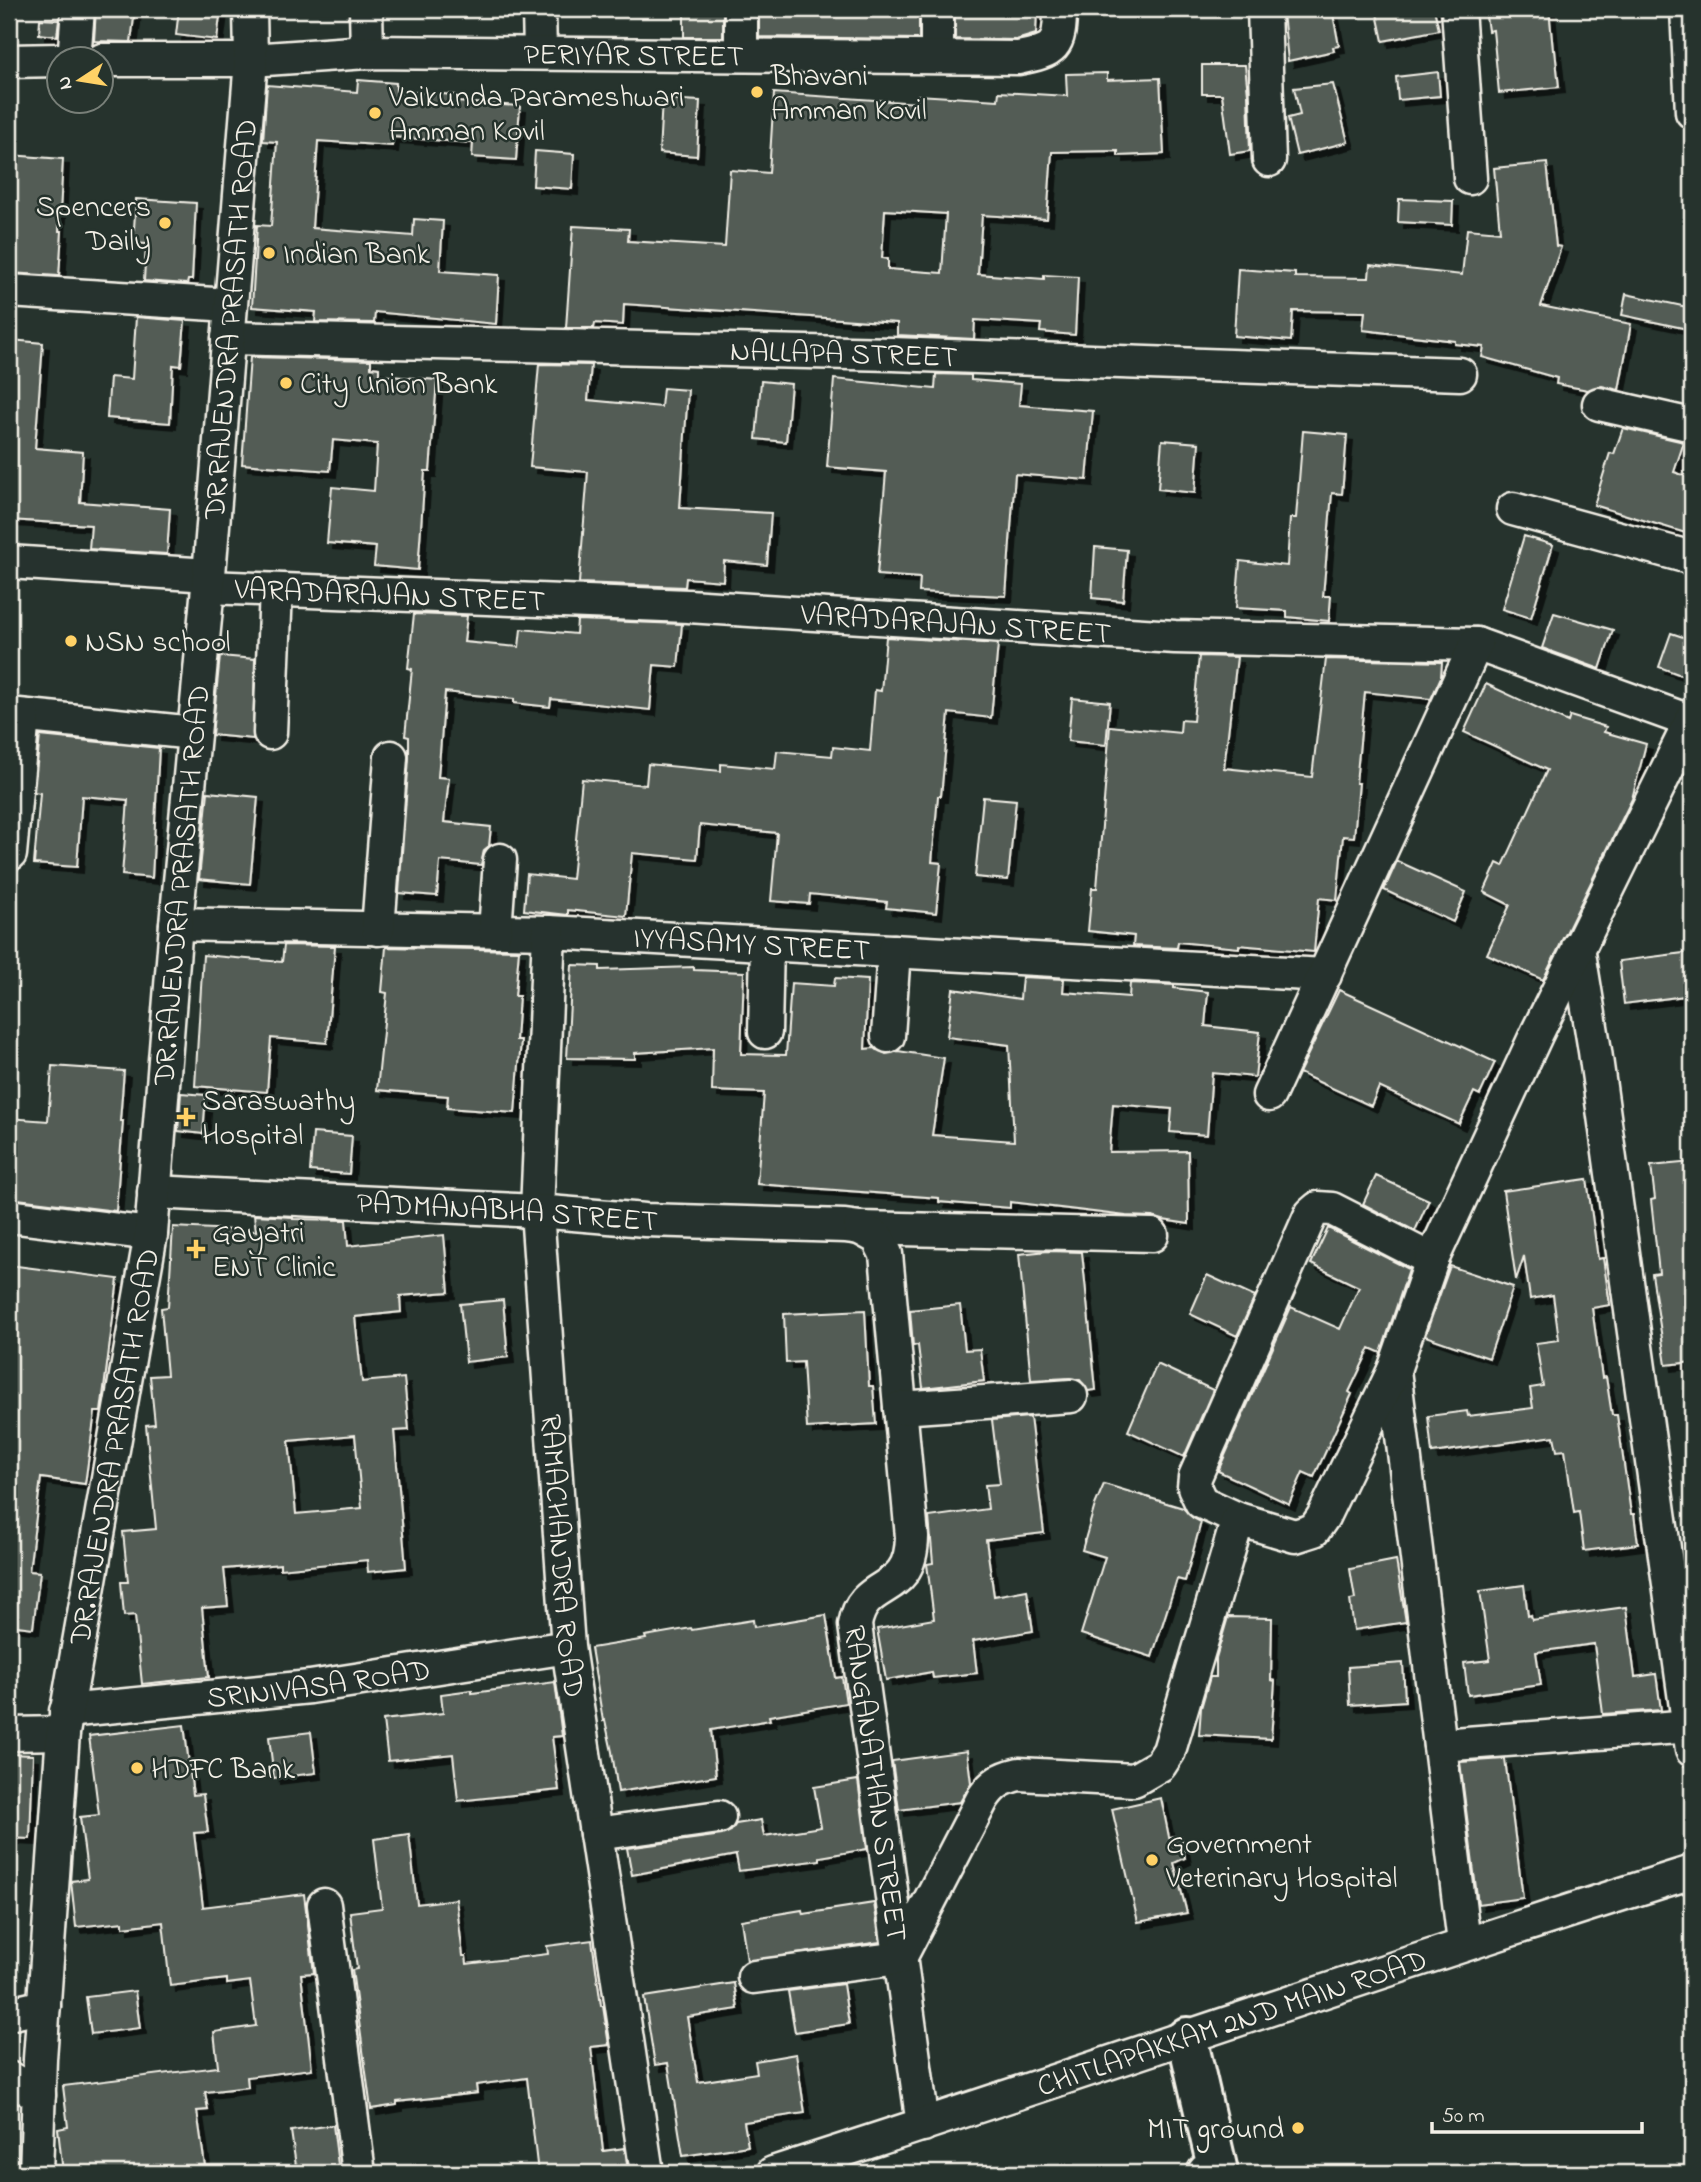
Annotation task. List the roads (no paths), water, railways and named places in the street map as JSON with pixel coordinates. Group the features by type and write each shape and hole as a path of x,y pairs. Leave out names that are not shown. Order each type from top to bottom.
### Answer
{"highway":[{"path":"1187,2037 1217,2167 1207,2173"}],"street":[{"path":"75,46 78,9"},
{"name":"DR.RAJENDRA PRASATH ROAD","path":"36,2173 44,2006 64,1722 151,1234 251,61 250,9"},
{"path":"366,9 367,52"},
{"path":"539,9 540,53"},
{"path":"741,9 741,55"},
{"path":"937,9 937,56"},
{"name":"PERIYAR STREET","path":"116,60 251,61 367,52 1018,58 1044,53 1056,45 1060,30 1060,9"},
{"path":"1264,9 1269,160"},
{"path":"1458,9 1470,178"},
{"path":"1687,9 1692,112"},
{"path":"9,61 46,60"},
{"path":"9,291 230,305"},
{"name":"NALLAPA STREET","path":"228,338 892,354 1460,374"},
{"path":"1599,404 1692,425"},
{"path":"1513,509 1692,558"},
{"name":"VARADARAJAN STREET","path":"9,562 276,590 688,607 1175,636 1476,644 1692,721"},
{"path":"270,733 276,590"},
{"path":"1269,1096 1476,644"},
{"path":"9,854 16,715 194,733"},
{"path":"1432,1260 1332,1209 1318,1208 1311,1214 1195,1477 1194,1487 1201,1502 1238,1519 1295,1536 1314,1530 1323,1517 1394,1370 1432,1260 1578,947 1692,721"},
{"path":"378,929 391,757"},
{"path":"495,931 500,860"},
{"name":"IYYASAMY STREET","path":"176,924 548,932 1325,975"},
{"name":"RAMACHANDRA ROAD","path":"548,932 537,1210 568,1647 647,2173"},
{"path":"765,1032 767,944"},
{"path":"1440,1745 1691,1734 1578,947"},
{"path":"888,1036 894,951"},
{"name":"PADMANABHA STREET","path":"154,1192 537,1210 645,1220 1152,1235"},
{"path":"9,1216 151,1234"},
{"name":"RANGANATHAN STREET","path":"860,1228 878,1238 886,1254 912,1553 906,1568 896,1581 867,1598 859,1607 855,1625 923,2125"},
{"path":"1394,1370 1464,1943"},
{"path":"900,1408 1071,1396"},
{"path":"754,1977 900,1958 982,1798 1002,1778 1019,1774 1134,1780 1160,1765 1170,1751 1238,1519"},
{"name":"SRINIVASA ROAD","path":"9,1734 64,1722 568,1647"},
{"path":"596,1834 719,1817"},
{"name":"CHITLAPAKKAM 2ND MAIN ROAD","path":"773,2173 1464,1943 1692,1872"},
{"path":"324,1905 359,2173"},
{"path":"9,2014 44,2006"},
{"path":"9,2078 39,2095"}],"place":[{"name":"Bhavani Amman Kovil","path":"757,92"},
{"name":"Vaikunda Parameshwari Amman Kovil","path":"375,113"},
{"name":"Spencers Daily","path":"165,223"},
{"name":"Indian Bank","path":"269,253"},
{"name":"City Union Bank","path":"286,383"},
{"name":"NSN school","path":"71,641"},
{"name":"Saraswathy Hospital","path":"186,1117"},
{"name":"Gayatri ENT Clinic","path":"196,1249"},
{"name":"HDFC Bank","path":"137,1768"},
{"name":"Government Veterinary Hospital","path":"1152,1860"},
{"name":"MIT ground","path":"1298,2128"}]}
